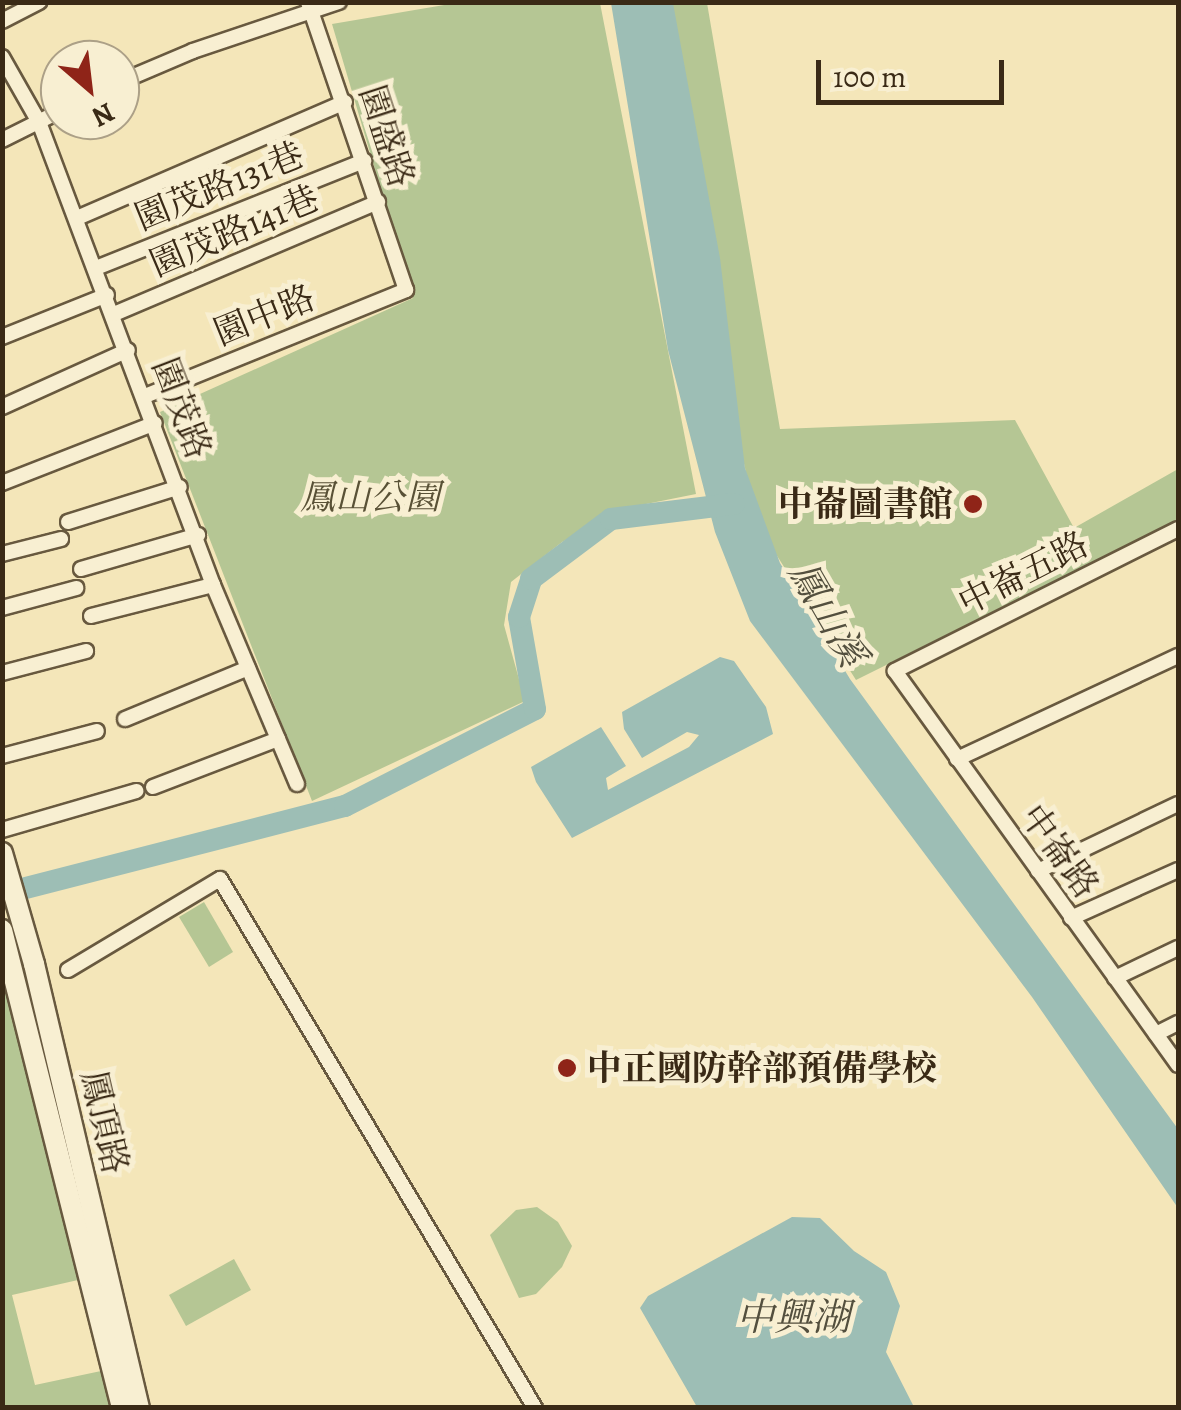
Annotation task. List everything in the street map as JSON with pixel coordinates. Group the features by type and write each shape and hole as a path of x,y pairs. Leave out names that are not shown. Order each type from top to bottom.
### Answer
{"main road":[{"name":"鳳頂路","path":"5,862 34,964 139,1408"},
{"name":"鳳頂路","path":"2,930 122,1408"}],"street":[{"path":"2,21 39,2"},
{"path":"140,74 309,6 339,2"},
{"name":"園盛路","path":"309,6 345,102 406,290"},
{"name":"園茂路","path":"2,58 38,122 198,535 213,585 297,784"},
{"path":"77,218 345,102"},
{"path":"2,140 38,122"},
{"name":"園茂路131巷","path":"96,268 364,161"},
{"name":"園茂路141巷","path":"114,314 378,202"},
{"name":"園中路","path":"145,396 406,290"},
{"path":"2,338 107,296"},
{"path":"2,407 128,350"},
{"path":"2,483 155,423"},
{"path":"68,522 180,488"},
{"name":"中崙五路","path":"895,671 1178,529"},
{"path":"81,568 198,535"},
{"path":"2,554 61,538"},
{"path":"90,616 213,585"},
{"path":"2,608 76,588"},
{"path":"2,673 86,652"},
{"path":"957,759 1178,656"},
{"path":"125,719 248,668"},
{"name":"中崙路","path":"895,671 1178,1064"},
{"path":"2,756 97,731"},
{"path":"153,787 278,739"},
{"path":"2,830 136,791"},
{"path":"1038,872 1178,804"},
{"path":"1071,918 1178,870"},
{"path":"68,970 220,879 535,1408"},
{"path":"1115,978 1178,948"},
{"path":"1156,1034 1178,1023"}],"green space":[{"name":"鳳山公園","path":"456,3 600,3 696,494 621,509 562,542 511,582 504,625 525,701 312,801 160,412 413,298 332,24"},
{"path":"667,3 707,3 780,429 1015,420 1074,528 1178,469 1178,520 856,680 758,526 707,298"},
{"path":"204,902 233,952 209,967 179,917"},
{"path":"2,965 78,1280 12,1295 35,1385 101,1371 110,1407 3,1407"},
{"path":"537,1207 558,1222 572,1246 562,1267 536,1294 519,1298 490,1235 516,1210"},
{"path":"234,1259 251,1290 186,1326 169,1295"}],"water":[{"path":"611,3 673,3 720,258 745,468 780,563 850,679 1178,1129 1178,1208 1032,997 750,621 715,532 668,350"},
{"path":"720,657 734,661 766,707 773,734 572,838 536,782 531,767 601,727 626,766 606,778 608,790 689,747 699,735 687,732 642,758 624,729 622,712"},
{"name":"中興湖","path":"792,1217 820,1218 854,1251 886,1272 900,1306 886,1352 914,1407 697,1407 640,1308 648,1296"}],"waterway":[{"path":"2,894 345,806 535,709 519,617 531,579 611,519 734,504"}],"place":[{"name":"中崙圖書館","path":"973,504"},
{"name":"中正國防幹部預備學校","path":"567,1068"}],"water label":[{"name":"鳳山溪","path":"827,614"}]}
